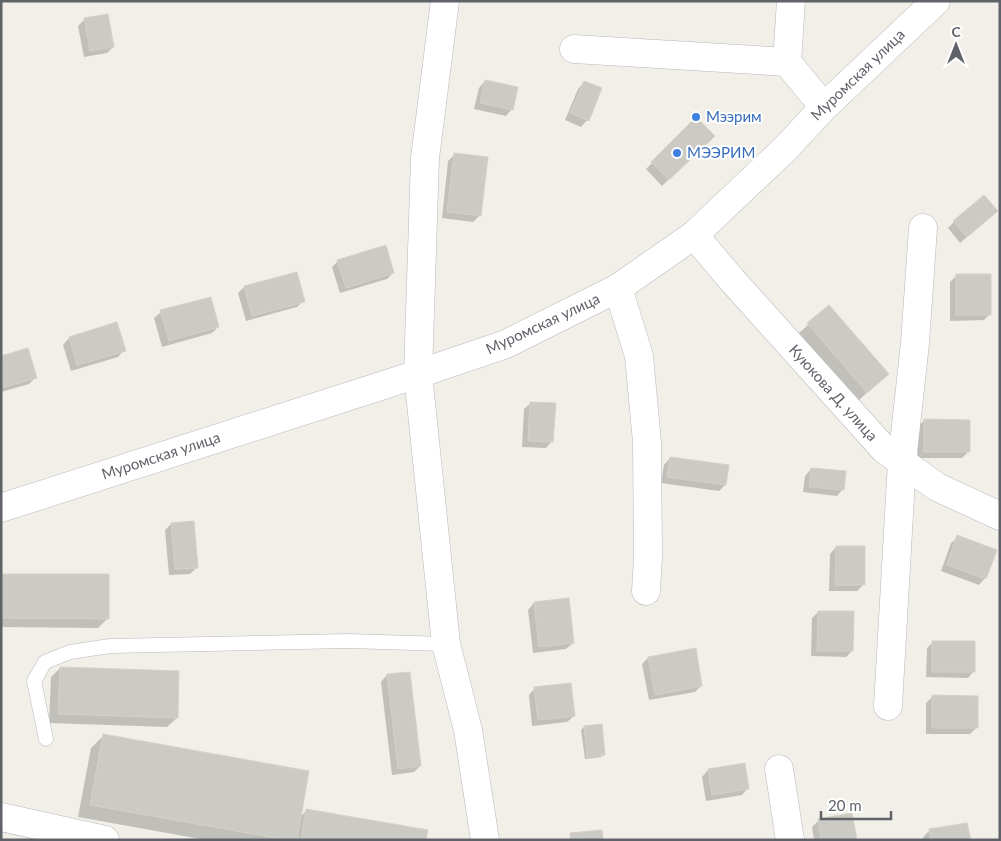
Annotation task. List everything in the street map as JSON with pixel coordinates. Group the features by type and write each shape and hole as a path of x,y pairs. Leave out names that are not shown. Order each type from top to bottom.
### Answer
{"street":[{"path":"445,1 425,158 418,374 446,644 468,730 485,840"},
{"path":"791,1 787,62 824,107"},
{"name":"Муромская улица","path":"1,508 506,344 618,288 694,235 784,149 824,107 936,1"},
{"path":"574,49 787,62"},
{"path":"888,706 902,462 915,343 923,228"},
{"name":"Куюкова Д. улица","path":"694,235 884,449 937,487 1000,516"},
{"path":"618,288 639,356 647,442 648,557 646,592"},
{"path":"779,769 790,840"},
{"path":"1,817 105,840"}],"lane":[{"path":"46,739 34,681 45,662 70,652 110,646 328,641 446,644"}],"building":[{"path":"108,14 114,47 90,51 84,18"},
{"path":"485,80 518,87 513,110 480,103"},
{"path":"584,81 602,88 589,121 570,113"},
{"path":"696,117 715,136 669,180 651,162"},
{"path":"454,153 488,157 481,216 447,212"},
{"path":"984,195 998,211 967,237 953,221"},
{"path":"386,245 394,273 346,288 337,260"},
{"path":"297,272 305,302 252,316 244,286"},
{"path":"956,274 991,274 991,315 956,315"},
{"path":"211,297 219,327 169,341 160,310"},
{"path":"829,305 889,374 867,393 807,323"},
{"path":"117,322 126,351 77,365 69,337"},
{"path":"28,348 37,378 1,388 1,356"},
{"path":"530,402 556,403 553,442 528,441"},
{"path":"924,419 970,420 970,452 924,452"},
{"path":"670,457 729,465 726,485 667,477"},
{"path":"811,468 846,471 844,490 809,487"},
{"path":"194,521 198,568 175,569 171,523"},
{"path":"957,535 997,550 986,579 947,565"},
{"path":"836,546 865,546 865,585 835,585"},
{"path":"1,574 109,574 109,619 1,618"},
{"path":"569,598 574,643 539,647 534,602"},
{"path":"818,611 854,611 853,651 817,651"},
{"path":"932,641 975,641 975,672 932,672"},
{"path":"696,648 702,686 655,695 648,657"},
{"path":"60,667 179,671 178,718 58,714"},
{"path":"410,672 421,766 398,769 387,674"},
{"path":"571,683 575,716 538,720 534,687"},
{"path":"932,695 978,696 978,728 932,728"},
{"path":"602,724 605,755 587,757 584,726"},
{"path":"103,734 309,771 297,840 287,840 90,805"},
{"path":"745,763 749,789 712,795 708,769"},
{"path":"306,809 428,830 426,840 301,840"},
{"path":"852,813 857,840 821,840 818,819"},
{"path":"967,823 971,840 931,840 929,829"},
{"path":"602,830 603,840 570,840 570,833"}],"place":[{"name":"Мээрим","path":"696,117"},
{"name":"МЭЭРИМ","path":"677,153"}]}
